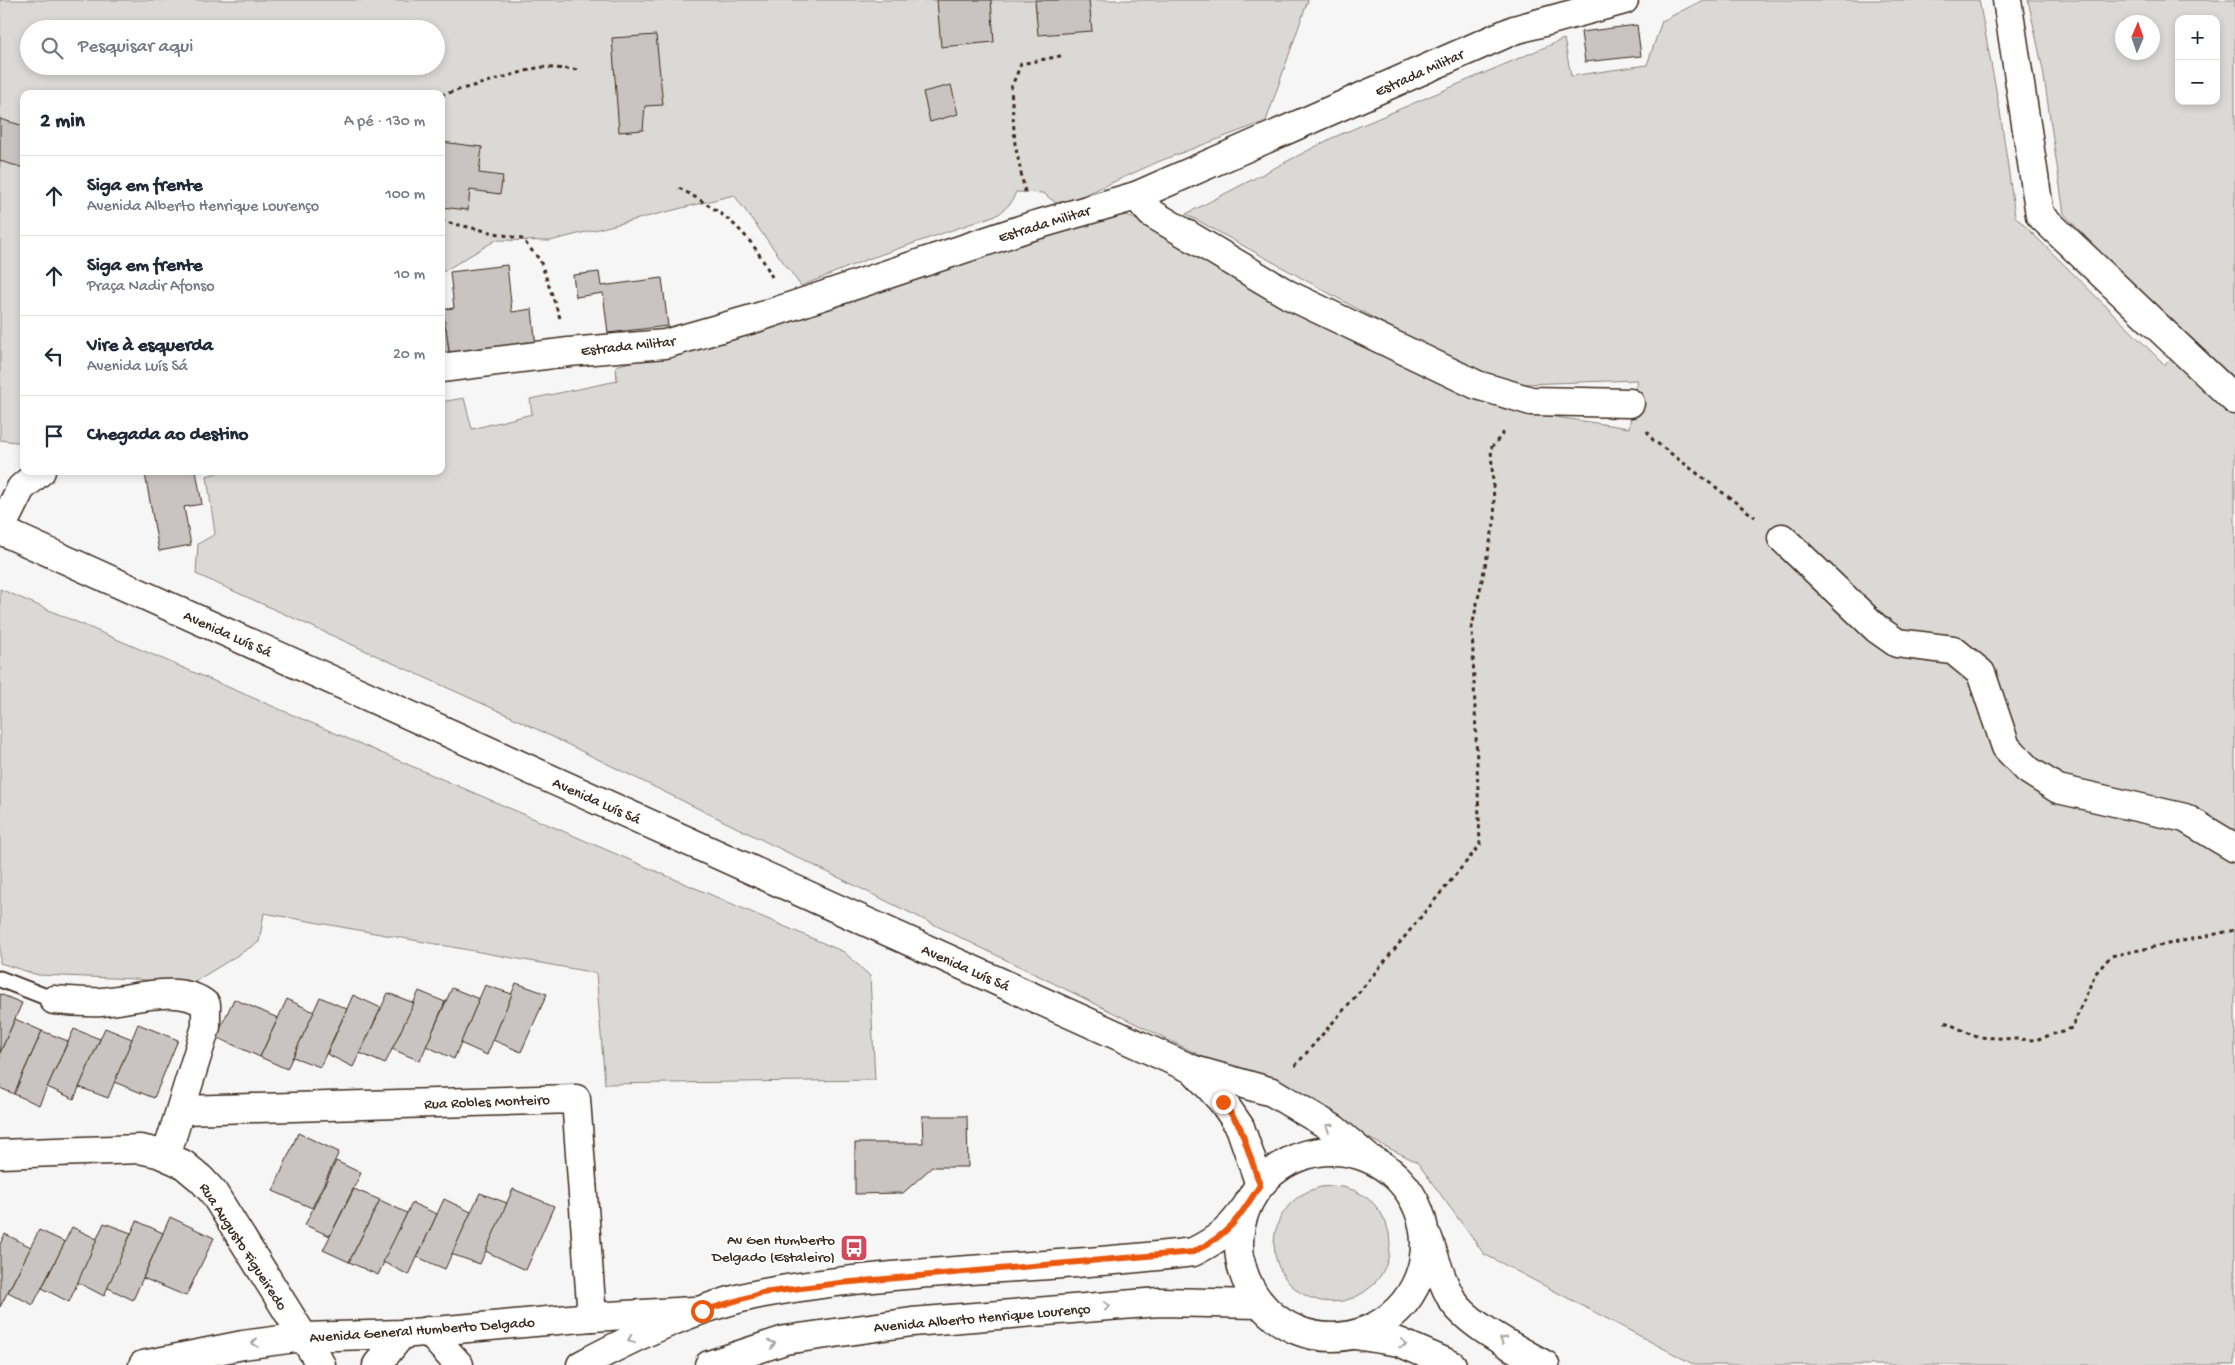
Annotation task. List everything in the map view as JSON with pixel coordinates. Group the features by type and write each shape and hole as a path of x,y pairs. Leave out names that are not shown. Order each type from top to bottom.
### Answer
{"street":[{"name":"Estrada Militar","path":"445,368 569,352 665,344 784,308 1029,227 1136,196 1514,30 1624,0"},
{"path":"2007,0 2040,215 2235,400"},
{"path":"1136,196 1151,213 1289,294 1477,385 1531,402 1630,403"},
{"path":"0,530 21,488 36,475"},
{"name":"Avenida Luís Sá","path":"0,530 1194,1070 1272,1092 1334,1129 1367,1157"},
{"path":"1782,538 1876,629 1897,644 1953,650 1981,673 2006,747 2028,770 2058,789 2186,818 2235,848"},
{"path":"54,1000 99,1002 164,994 192,996 201,1000 206,1005 208,1018 166,1156"},
{"name":"Avenida Luís Sá","path":"1194,1070 1223,1102 1240,1127 1253,1196"},
{"name":"Rua Robles Monteiro","path":"181,1110 576,1099 592,1317"},
{"name":"Rua Augusto Figueiredo","path":"0,1154 140,1149 166,1156 192,1170 212,1192 321,1365"},
{"path":"581,1365 623,1343 702,1311 762,1293 840,1283 1193,1252 1216,1241 1232,1227 1253,1196 1279,1167 1302,1156 1328,1150 1348,1152 1367,1157 1389,1170 1406,1187 1419,1209 1450,1297 1459,1308 1483,1328 1545,1365"},
{"path":"1253,1196 1239,1232 1239,1257 1247,1282 1260,1304 1280,1322 1304,1333 1329,1338 1355,1335 1380,1325 1401,1307 1416,1285 1425,1259 1426,1232"},
{"name":"Avenida Alberto Henrique Lourenço","path":"709,1365 784,1340 912,1322 1159,1302 1260,1304"},
{"name":"Avenida General Humberto Delgado","path":"143,1365 244,1345 303,1337 402,1334 592,1317 702,1311"},
{"path":"428,1331 459,1365"},
{"path":"377,1365 402,1334"},
{"path":"1355,1335 1399,1342 1452,1365"}],"lane":[{"path":"0,979 54,1000"}],"path":[{"path":"1029,227 1030,215 1015,144 1011,88 1021,64 1065,55"},
{"path":"445,93 540,68 581,70"},
{"path":"679,188 722,212 755,246 775,284 784,308"},
{"path":"445,222 522,239 540,260 558,306 569,352"},
{"path":"1272,1092 1361,990 1480,845 1472,627 1495,519 1491,448 1531,402"},
{"path":"1630,403 1653,440 1782,538"},
{"path":"1946,1022 1977,1037 2034,1040 2072,1028 2095,974 2111,956 2235,930"}],"shaded area":[{"path":"0,0 1308,0 1266,121 1160,161 1060,206 1043,193 1016,192 1011,203 999,214 868,259 801,286 734,195 550,241 496,240 445,271 445,90 20,90 20,442 0,440"},
{"path":"1703,0 1979,0 2000,111 2015,216 2165,365 2186,344 2064,214 2043,70 2028,0 2235,0 2235,1365 1695,1365 1484,1254 1417,1162 512,717 196,574 198,544 215,534 207,476 445,475 445,401 464,398 472,429 532,414 530,399 617,381 616,366 860,296 1106,215 1127,215 1503,409 1629,428 1637,380 1495,385 1186,214 1332,138 1564,39 1571,76 1647,65 1662,21"},
{"path":"0,589 844,952 870,976 875,1080 605,1084 596,973 264,913 259,942 191,984 135,979 38,975 0,963"},
{"path":"1332,1186 1354,1190 1373,1203 1386,1222 1390,1244 1386,1266 1373,1285 1354,1298 1332,1302 1310,1298 1291,1285 1278,1266 1274,1244 1278,1222 1291,1203 1310,1190"}],"building":[{"path":"937,0 991,0 994,42 941,47"},
{"path":"1035,0 1089,0 1092,31 1038,35"},
{"path":"1637,25 1641,56 1585,62 1581,32"},
{"path":"656,35 663,105 645,106 643,130 619,132 612,38"},
{"path":"951,85 958,114 930,122 923,92"},
{"path":"0,119 20,125 20,167 0,161"},
{"path":"445,142 482,147 479,173 503,176 500,194 470,190 468,210 445,207"},
{"path":"507,265 512,312 532,309 536,348 450,359 445,309 454,308 450,272"},
{"path":"599,272 601,286 662,278 668,326 608,333 603,293 576,297 573,275"},
{"path":"445,328 450,359 445,360"},
{"path":"145,475 197,475 202,504 184,507 191,545 159,551"},
{"path":"516,983 547,994 521,1052 493,1040"},
{"path":"485,985 512,994 487,1055 460,1043"},
{"path":"452,988 479,999 454,1059 426,1046"},
{"path":"419,991 445,1002 420,1061 392,1049"},
{"path":"388,993 414,1003 385,1064 360,1053"},
{"path":"0,994 22,1003 0,1053"},
{"path":"353,995 381,1008 353,1067 327,1054"},
{"path":"320,997 347,1009 320,1067 293,1057"},
{"path":"234,999 278,1018 260,1057 216,1037"},
{"path":"287,999 314,1012 287,1069 260,1057"},
{"path":"15,1019 42,1031 14,1094 0,1088 0,1053"},
{"path":"138,1024 178,1040 154,1098 114,1082"},
{"path":"105,1028 132,1039 108,1098 79,1087"},
{"path":"74,1029 100,1039 74,1099 47,1087"},
{"path":"42,1031 68,1041 39,1105 14,1094"},
{"path":"922,1116 967,1116 968,1167 932,1167 903,1193 855,1194 855,1143 923,1143"},
{"path":"298,1133 339,1152 312,1208 273,1191"},
{"path":"336,1161 361,1173 330,1236 305,1225"},
{"path":"354,1189 380,1200 349,1262 323,1250"},
{"path":"513,1189 554,1206 526,1270 485,1251"},
{"path":"480,1193 507,1203 480,1264 451,1254"},
{"path":"444,1199 471,1212 445,1269 417,1257"},
{"path":"380,1200 407,1213 378,1275 349,1262"},
{"path":"412,1203 437,1214 409,1275 383,1262"},
{"path":"170,1217 214,1238 186,1296 143,1278"},
{"path":"137,1221 163,1233 133,1300 106,1287"},
{"path":"104,1223 131,1233 104,1296 77,1282"},
{"path":"72,1227 97,1239 69,1302 42,1288"},
{"path":"39,1230 65,1242 33,1305 8,1292"},
{"path":"5,1234 31,1247 0,1307 0,1244"}],"place":[{"name":"Av Gen Humberto Delgado (Estaleiro)","path":"854,1248"}],"route":[{"path":"702,1311 762,1293 840,1283 1193,1252 1216,1241 1232,1227 1260,1185 1240,1127 1223,1102"}]}
